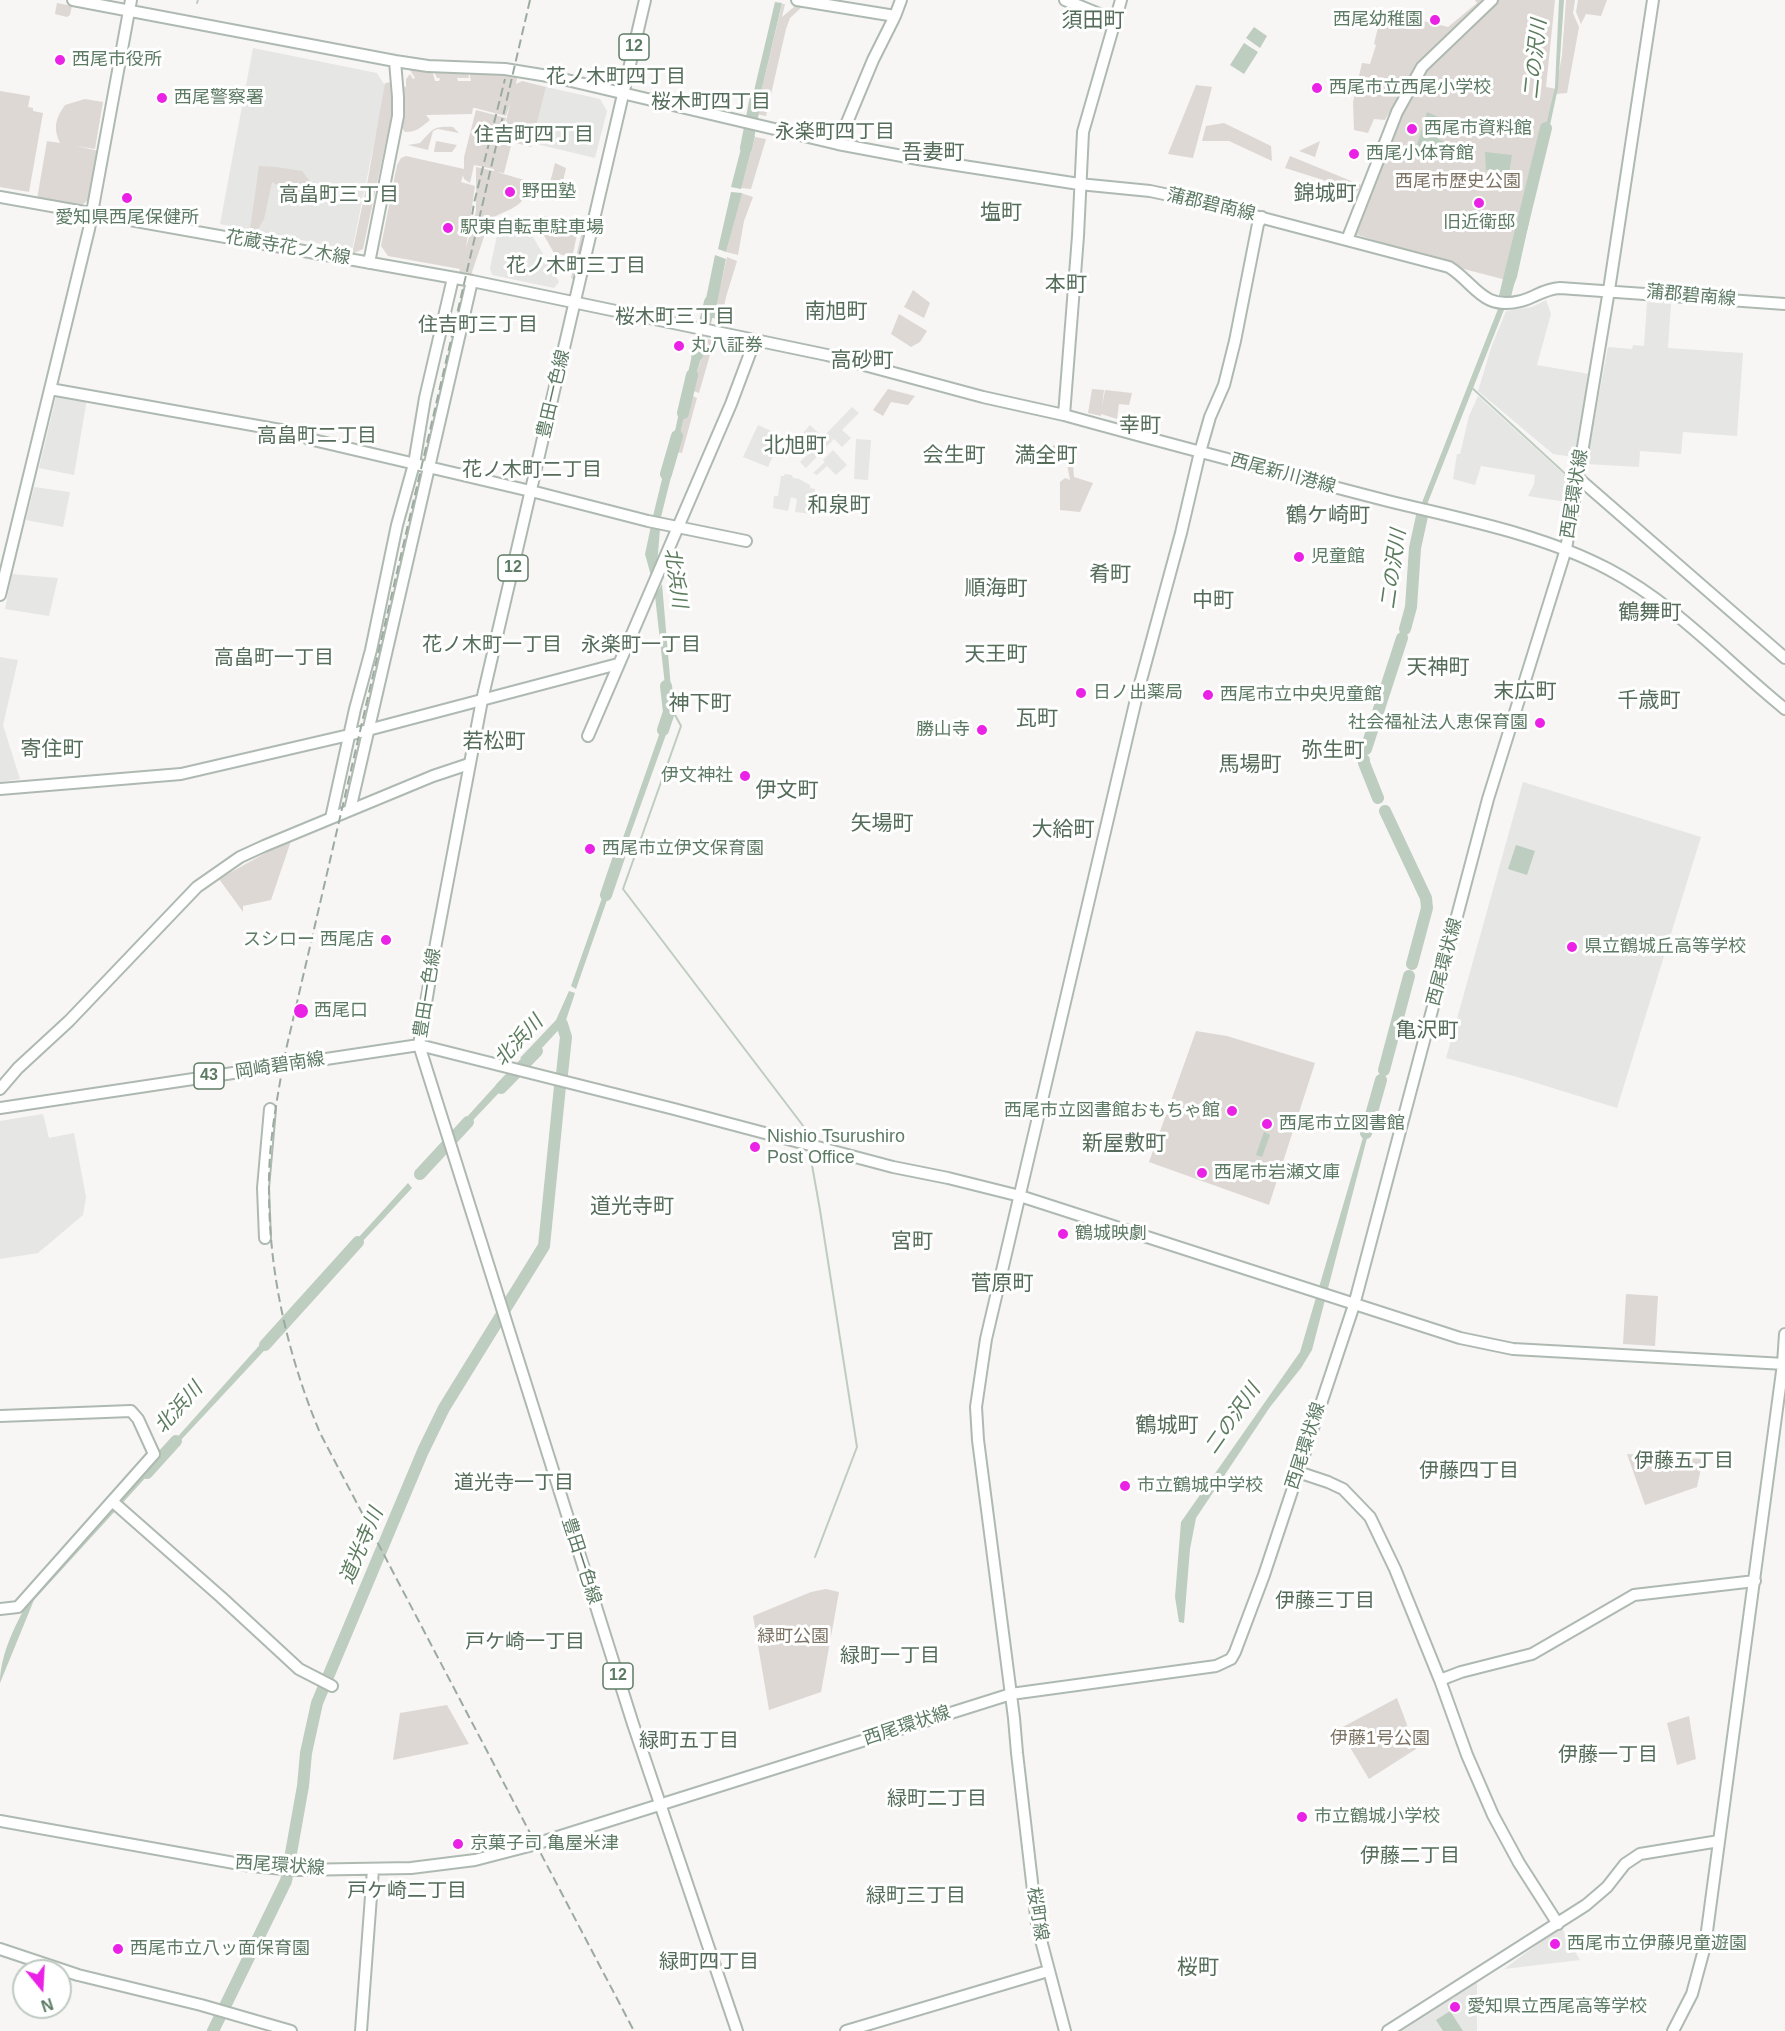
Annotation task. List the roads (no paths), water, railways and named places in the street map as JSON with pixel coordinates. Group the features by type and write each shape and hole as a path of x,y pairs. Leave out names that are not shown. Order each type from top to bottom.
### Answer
{"street":[{"name":"蒲郡碧南線","path":"73,0 130,5 395,61 428,66 505,69 554,77 838,144 918,159 1079,184 1150,192 1202,202 1449,267 1480,296 1496,302 1519,302 1549,289 1609,291 1785,304"},
{"name":"豊田一色線","path":"645,0 482,700 419,1045 660,1805 737,2031"},
{"path":"797,0 895,16"},
{"path":"838,144 901,0"},
{"path":"1065,0 1114,20"},
{"path":"1064,415 1078,236 1083,132 1120,0"},
{"path":"1347,240 1397,112 1422,67 1492,0"},
{"name":"西尾環状線","path":"0,1821 251,1866 291,1869 411,1868 475,1860 529,1846 1011,1694 1216,1666 1231,1659 1238,1647 1354,1305 1488,799 1566,549 1609,291 1653,0"},
{"path":"0,596 93,213 130,5"},
{"path":"369,262 398,116 395,61"},
{"name":"花蔵寺花ノ木線","path":"0,197 472,281 755,340"},
{"name":"桜町線","path":"1065,2031 1039,1934 978,1440 976,1407 986,1339 1137,695 1200,452 1210,417 1224,385 1258,224 1262,217"},
{"path":"331,818 371,650 397,525 414,464 425,398 453,278"},
{"path":"350,810 472,281"},
{"path":"588,736 653,585 675,525 731,404 755,340"},
{"name":"西尾新川港線","path":"755,340 827,355 983,397 1064,415 1566,549 1608,568 1644,590 1684,621 1785,710"},
{"path":"50,389 303,434 309,439 649,521 746,541"},
{"path":"1577,477 1785,658"},
{"path":"0,789 181,774 349,735 618,664"},
{"path":"0,1089 18,1068 69,1021 196,886 240,857 433,776 470,764"},
{"path":"419,1045 893,1167 1020,1196 1460,1338 1513,1349 1784,1364"},
{"name":"岡崎碧南線","path":"0,1108 419,1045"},
{"path":"265,1238 263,1188 270,1109"},
{"path":"1673,2031 1684,2012 1698,1975 1705,1946 1784,1364 1785,1334"},
{"path":"0,1416 131,1411 138,1419 154,1454 115,1504 18,1607 0,1609"},
{"path":"1298,1472 1343,1489 1370,1517 1395,1569 1440,1680 1467,1755 1493,1815 1519,1863 1558,1923"},
{"path":"115,1504 299,1669 332,1686"},
{"path":"1440,1680 1461,1672 1532,1654 1634,1595 1755,1581"},
{"path":"1389,2031 1599,1895 1625,1864 1634,1857 1652,1851 1719,1840"},
{"path":"361,2031 373,1869"},
{"path":"0,1948 78,1975 291,2031"},
{"path":"846,2031 1048,1971"}],"waterway":[{"name":"北浜川","path":"746,148 756,97"},
{"name":"二の沢川","path":"1505,296 1546,128"},
{"name":"北浜川","path":"697,355 710,302"},
{"name":"北浜川","path":"683,413 692,375"},
{"path":"1471,387 1571,479"},
{"name":"北浜川","path":"666,474 677,436"},
{"path":"1580,487 1630,530"},
{"name":"二の沢川","path":"1405,629 1411,607 1415,548 1422,516"},
{"name":"二の沢川","path":"1366,749 1402,638"},
{"name":"北浜川","path":"663,730 669,712 666,686"},
{"path":"667,700 681,726 623,889 805,1130"},
{"name":"二の沢川","path":"1364,760 1378,798"},
{"name":"二の沢川","path":"1385,811 1426,898 1427,908 1412,964"},
{"name":"北浜川","path":"606,895 619,857"},
{"name":"二の沢川","path":"1384,1070 1409,976"},
{"name":"道光寺川","path":"562,1024 566,1037 562,1074"},
{"name":"北浜川","path":"501,1088 537,1051"},
{"name":"二の沢川","path":"1366,1133 1381,1080"},
{"name":"道光寺川","path":"213,2031 286,1881 303,1786 306,1753 317,1703 423,1451 444,1408 544,1246 560,1086"},
{"name":"北浜川","path":"420,1174 468,1122"},
{"path":"810,1154 857,1447 815,1557"},
{"name":"北浜川","path":"265,1345 358,1242"},
{"name":"北浜川","path":"147,1473 176,1441"}],"railway":[{"path":"530,0 285,1054 270,1157 270,1222 272,1253 282,1315 299,1375 320,1433 634,2031"},
{"path":"470,228 474,203 505,79"}],"place":[{"name":"西尾幼稚園","path":"1435,20"},
{"name":"西尾市役所","path":"60,60"},
{"name":"西尾市立西尾小学校","path":"1317,88"},
{"name":"西尾警察署","path":"162,98"},
{"name":"西尾市資料館","path":"1412,129"},
{"name":"西尾小体育館","path":"1354,154"},
{"name":"野田塾","path":"510,192"},
{"name":"愛知県西尾保健所","path":"127,198"},
{"name":"旧近衛邸","path":"1479,203"},
{"name":"駅東自転車駐車場","path":"448,228"},
{"name":"丸八証券","path":"679,346"},
{"name":"児童館","path":"1299,557"},
{"name":"日ノ出薬局","path":"1081,693"},
{"name":"西尾市立中央児童館","path":"1208,695"},
{"name":"社会福祉法人恵保育園","path":"1540,723"},
{"name":"勝山寺","path":"982,730"},
{"name":"伊文神社","path":"745,776"},
{"name":"西尾市立伊文保育園","path":"590,849"},
{"name":"スシロー 西尾店","path":"386,940"},
{"name":"県立鶴城丘高等学校","path":"1572,947"},
{"name":"西尾口","path":"301,1011"},
{"name":"西尾市立図書館おもちゃ館","path":"1232,1111"},
{"name":"西尾市立図書館","path":"1267,1124"},
{"name":"Nishio Tsurushiro Post Office","path":"755,1147"},
{"name":"西尾市岩瀬文庫","path":"1202,1173"},
{"name":"鶴城映劇","path":"1063,1234"},
{"name":"市立鶴城中学校","path":"1125,1486"},
{"name":"市立鶴城小学校","path":"1302,1817"},
{"name":"京菓子司 亀屋米津","path":"458,1844"},
{"name":"西尾市立伊藤児童遊園","path":"1555,1944"},
{"name":"西尾市立八ッ面保育園","path":"118,1949"},
{"name":"愛知県立西尾高等学校","path":"1455,2007"}],"district":[{"name":"須田町","path":"1093,21"},
{"name":"花ノ木町四丁目","path":"616,77"},
{"name":"桜木町四丁目","path":"711,102"},
{"name":"永楽町四丁目","path":"835,132"},
{"name":"住吉町四丁目","path":"534,135"},
{"name":"吾妻町","path":"933,153"},
{"name":"錦城町","path":"1325,194"},
{"name":"高畠町三丁目","path":"339,195"},
{"name":"塩町","path":"1001,213"},
{"name":"花ノ木町三丁目","path":"576,266"},
{"name":"本町","path":"1066,285"},
{"name":"南旭町","path":"836,312"},
{"name":"桜木町三丁目","path":"675,317"},
{"name":"住吉町三丁目","path":"478,325"},
{"name":"高砂町","path":"862,361"},
{"name":"幸町","path":"1140,426"},
{"name":"高畠町二丁目","path":"317,436"},
{"name":"北旭町","path":"795,446"},
{"name":"会生町","path":"954,456"},
{"name":"満全町","path":"1046,456"},
{"name":"花ノ木町二丁目","path":"532,470"},
{"name":"和泉町","path":"839,506"},
{"name":"鶴ケ崎町","path":"1328,516"},
{"name":"肴町","path":"1110,575"},
{"name":"順海町","path":"996,589"},
{"name":"中町","path":"1213,601"},
{"name":"鶴舞町","path":"1650,613"},
{"name":"花ノ木町一丁目","path":"492,645"},
{"name":"永楽町一丁目","path":"641,645"},
{"name":"天王町","path":"996,655"},
{"name":"高畠町一丁目","path":"274,658"},
{"name":"天神町","path":"1438,668"},
{"name":"末広町","path":"1525,692"},
{"name":"千歳町","path":"1649,701"},
{"name":"神下町","path":"700,704"},
{"name":"瓦町","path":"1037,719"},
{"name":"若松町","path":"494,742"},
{"name":"寄住町","path":"52,750"},
{"name":"弥生町","path":"1333,751"},
{"name":"馬場町","path":"1250,765"},
{"name":"伊文町","path":"787,791"},
{"name":"矢場町","path":"882,824"},
{"name":"大給町","path":"1063,830"},
{"name":"亀沢町","path":"1427,1031"},
{"name":"新屋敷町","path":"1124,1144"},
{"name":"道光寺町","path":"632,1207"},
{"name":"宮町","path":"912,1242"},
{"name":"菅原町","path":"1002,1284"},
{"name":"鶴城町","path":"1167,1426"},
{"name":"伊藤五丁目","path":"1684,1461"},
{"name":"伊藤四丁目","path":"1469,1471"},
{"name":"道光寺一丁目","path":"514,1483"},
{"name":"伊藤三丁目","path":"1325,1601"},
{"name":"戸ケ崎一丁目","path":"525,1642"},
{"name":"緑町一丁目","path":"890,1656"},
{"name":"緑町五丁目","path":"689,1741"},
{"name":"伊藤一丁目","path":"1608,1755"},
{"name":"緑町二丁目","path":"937,1799"},
{"name":"伊藤二丁目","path":"1410,1856"},
{"name":"戸ケ崎二丁目","path":"407,1891"},
{"name":"緑町三丁目","path":"916,1896"},
{"name":"緑町四丁目","path":"709,1962"},
{"name":"桜町","path":"1198,1968"}],"park label":[{"name":"西尾市歴史公園","path":"1458,182"},
{"name":"緑町公園","path":"793,1637"},
{"name":"伊藤1号公園","path":"1380,1739"}]}
